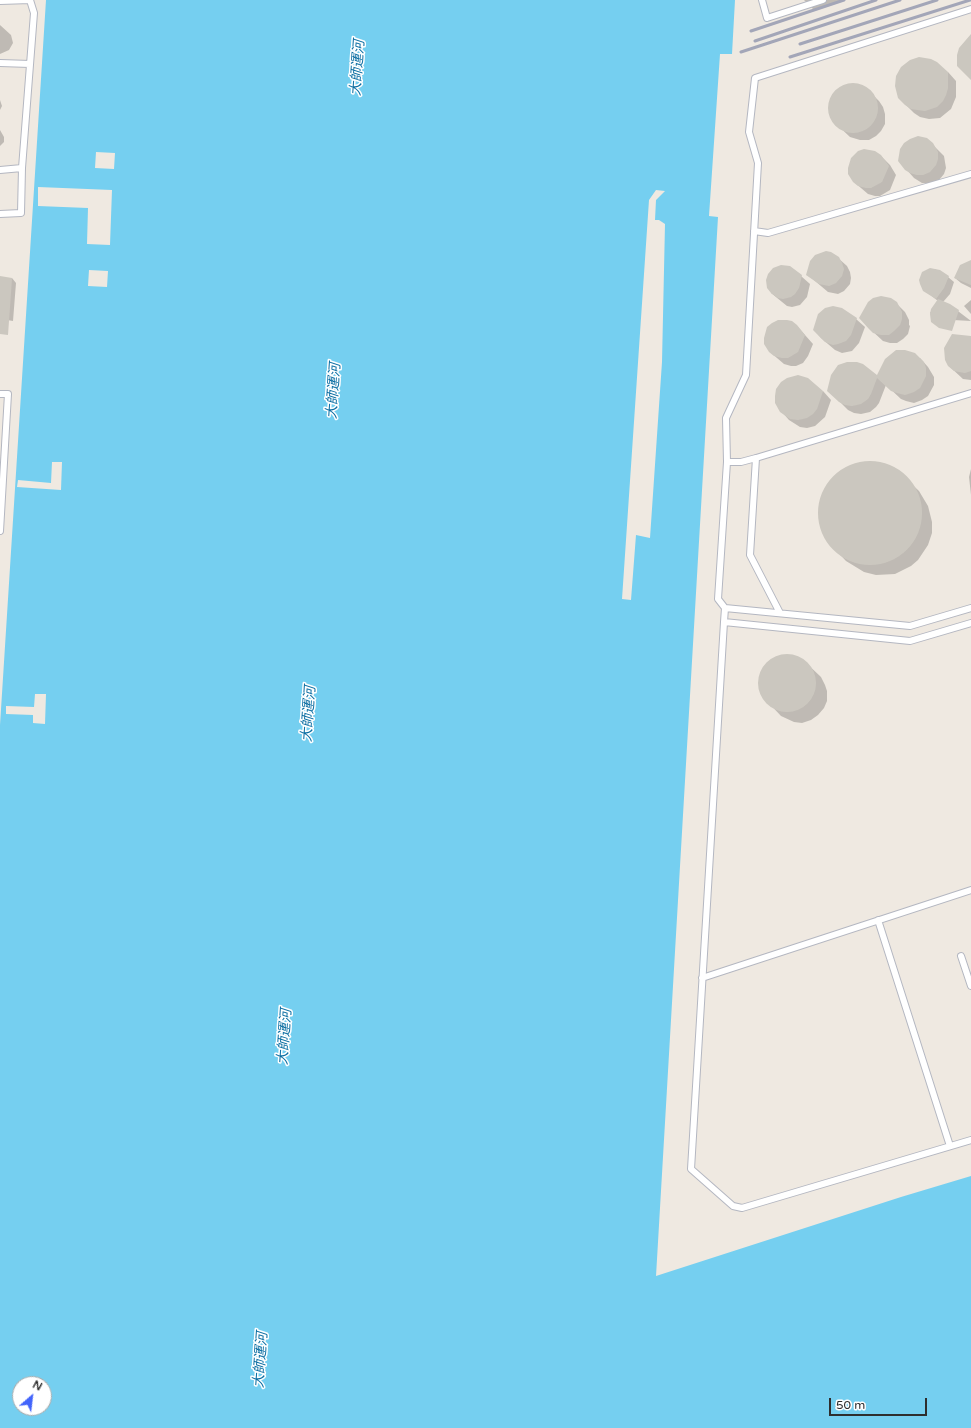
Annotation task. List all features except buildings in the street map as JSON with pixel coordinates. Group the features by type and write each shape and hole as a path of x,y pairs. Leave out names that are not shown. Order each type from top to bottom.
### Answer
{"lane":[{"path":"0,1 30,0 34,13 22,168 21,213 0,214"},
{"path":"762,0 767,18 823,0"},
{"path":"971,9 755,78 749,132 758,163 746,375 726,418 727,462 718,599 725,608 691,1169 733,1206 742,1208 971,1140"},
{"path":"0,63 30,64"},
{"path":"0,170 22,168"},
{"path":"754,231 768,233 971,174"},
{"path":"727,462 741,462 756,458 971,393"},
{"path":"0,394 8,394 0,531"},
{"path":"756,458 750,555 780,612"},
{"path":"725,608 780,612 910,626 971,608"},
{"path":"724,622 910,641 971,623"},
{"path":"702,978 971,890"},
{"path":"878,920 950,1146"},
{"path":"961,956 971,986"}],"water":[{"name":"大師運河","path":"46,0 735,0 732,54 720,54 709,216 718,217 656,1276 971,1176 971,1428 0,1428 0,725"}],"pier":[{"path":"96,152 115,153 114,169 95,168"},
{"path":"38,187 112,190 110,245 87,244 88,208 38,206"},
{"path":"656,190 665,191 656,200 655,220 659,220 665,224 662,362 650,538 636,535 631,600 622,599 649,200"},
{"path":"89,270 108,271 107,287 88,286"},
{"path":"52,462 62,462 61,490 17,487 18,480 51,483"},
{"path":"35,694 46,694 45,724 33,723 33,715 6,714 6,706 34,707"}],"railway":[{"path":"751,31 844,0"},
{"path":"755,41 876,0"},
{"path":"741,52 900,0"},
{"path":"800,44 937,0"},
{"path":"790,57 970,0"}]}
